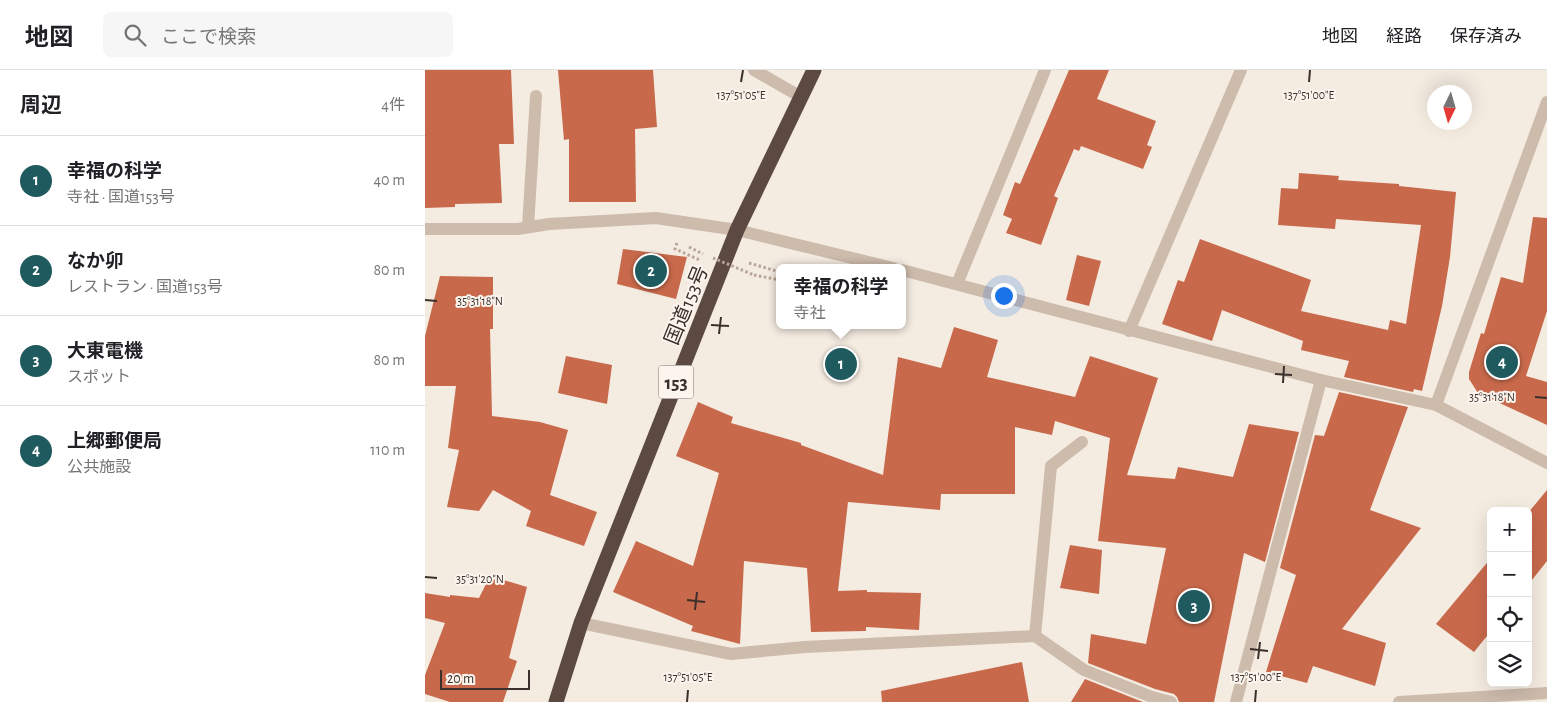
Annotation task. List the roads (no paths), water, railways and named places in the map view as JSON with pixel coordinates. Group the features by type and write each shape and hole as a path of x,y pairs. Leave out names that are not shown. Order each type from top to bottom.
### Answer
{"highway":[{"name":"国道153号","path":"556,702 581,623 737,230 815,70"}],"street":[{"path":"754,70 801,97"},
{"path":"957,284 1045,70"},
{"path":"1129,331 1241,70"},
{"path":"528,227 536,96"},
{"path":"1436,405 1547,102"},
{"path":"425,229 518,229 549,224 657,218 737,230 877,264"},
{"path":"906,271 1321,380 1436,405 1547,463"},
{"path":"1236,702 1321,380"},
{"path":"1035,636 1051,466 1082,442"},
{"path":"581,623 731,654 805,647 1035,636 1084,670 1152,697 1171,702"},
{"path":"1399,702 1547,693"}],"place":[{"name":"なか卯","path":"651,271"},
{"name":"上郷郵便局","path":"1502,362"},
{"name":"幸福の科学","path":"841,364"},
{"name":"大東電機","path":"1194,606"}]}
